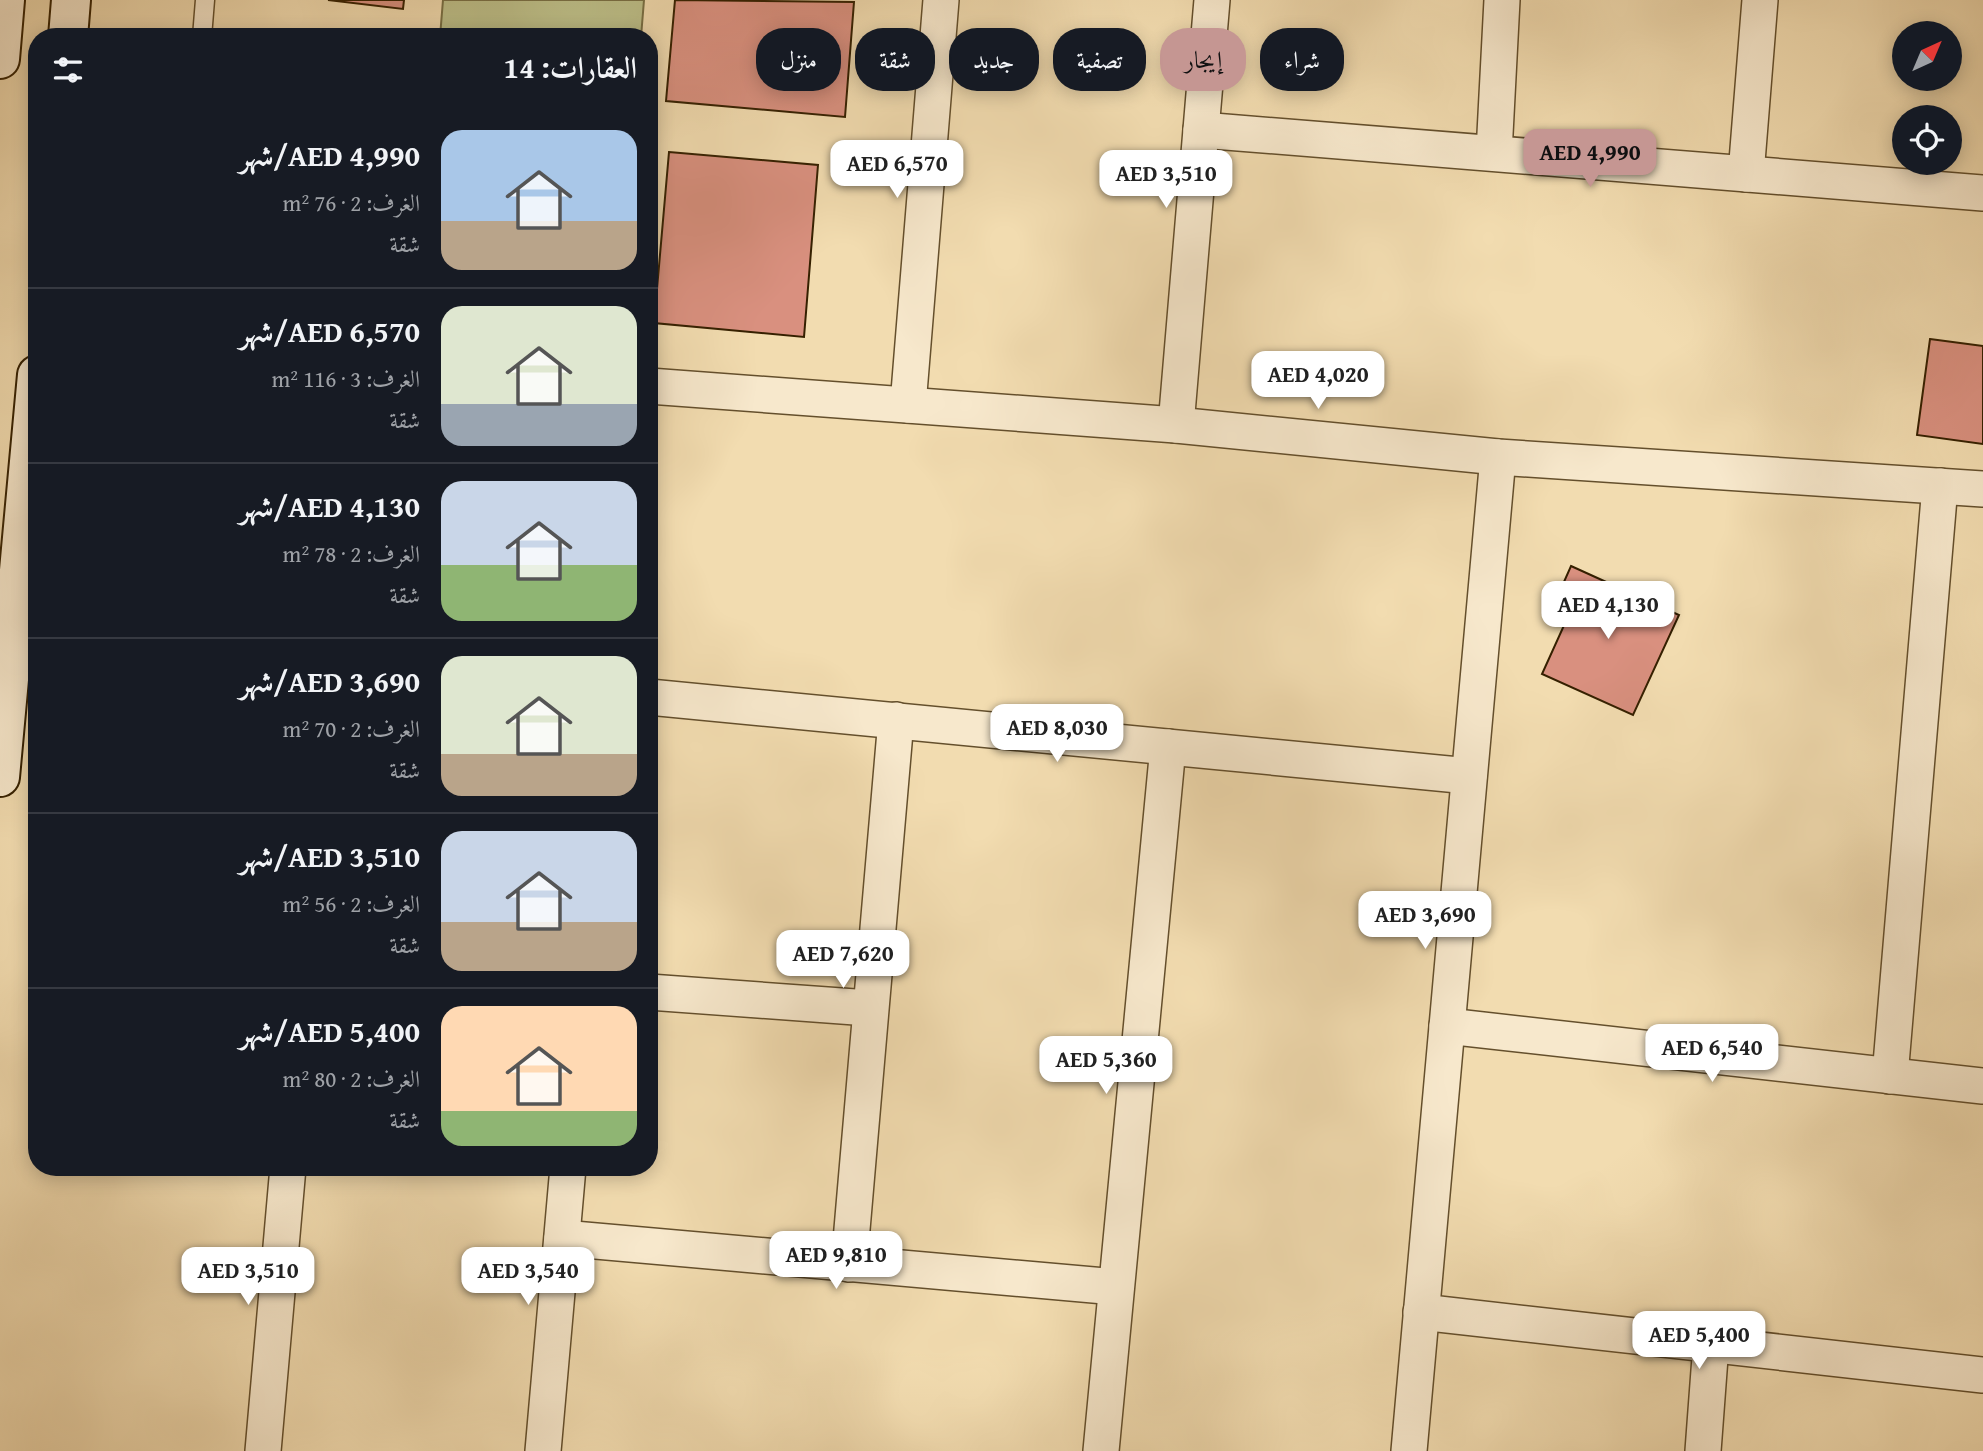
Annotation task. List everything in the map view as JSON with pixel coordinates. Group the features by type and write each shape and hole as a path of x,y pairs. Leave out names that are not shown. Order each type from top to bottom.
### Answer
{"street":[{"path":"0,59 5,0"},
{"path":"69,28 71,0"},
{"path":"908,405 941,0"},
{"path":"1176,425 1212,0"},
{"path":"1494,153 1502,0"},
{"path":"1746,174 1760,0"},
{"path":"1201,130 1983,193"},
{"path":"658,387 1176,425 1498,457 1983,489"},
{"path":"1409,1451 1498,457"},
{"path":"0,777 28,473"},
{"path":"1890,1076 1940,486"},
{"path":"658,698 1469,776"},
{"path":"849,1264 869,1008 896,720"},
{"path":"1101,1451 1168,747"},
{"path":"658,993 869,1008"},
{"path":"1447,1026 1983,1086"},
{"path":"263,1451 287,1176"},
{"path":"543,1451 567,1176"},
{"path":"562,1238 1116,1287"},
{"path":"1421,1312 1983,1374"},
{"path":"1703,1451 1711,1344"}],"lane":[{"path":"203,28 205,0"}],"green space":[{"path":"443,0 644,0 642,28 441,28"}],"building":[{"path":"328,0 404,0 403,9"},
{"path":"675,0 854,2 845,117 666,101"},
{"path":"669,152 818,165 804,337 658,323 658,277"},
{"path":"1930,339 1983,346 1983,444 1917,435"},
{"path":"1571,566 1679,615 1633,715 1542,674 1571,610 1555,602"}]}
